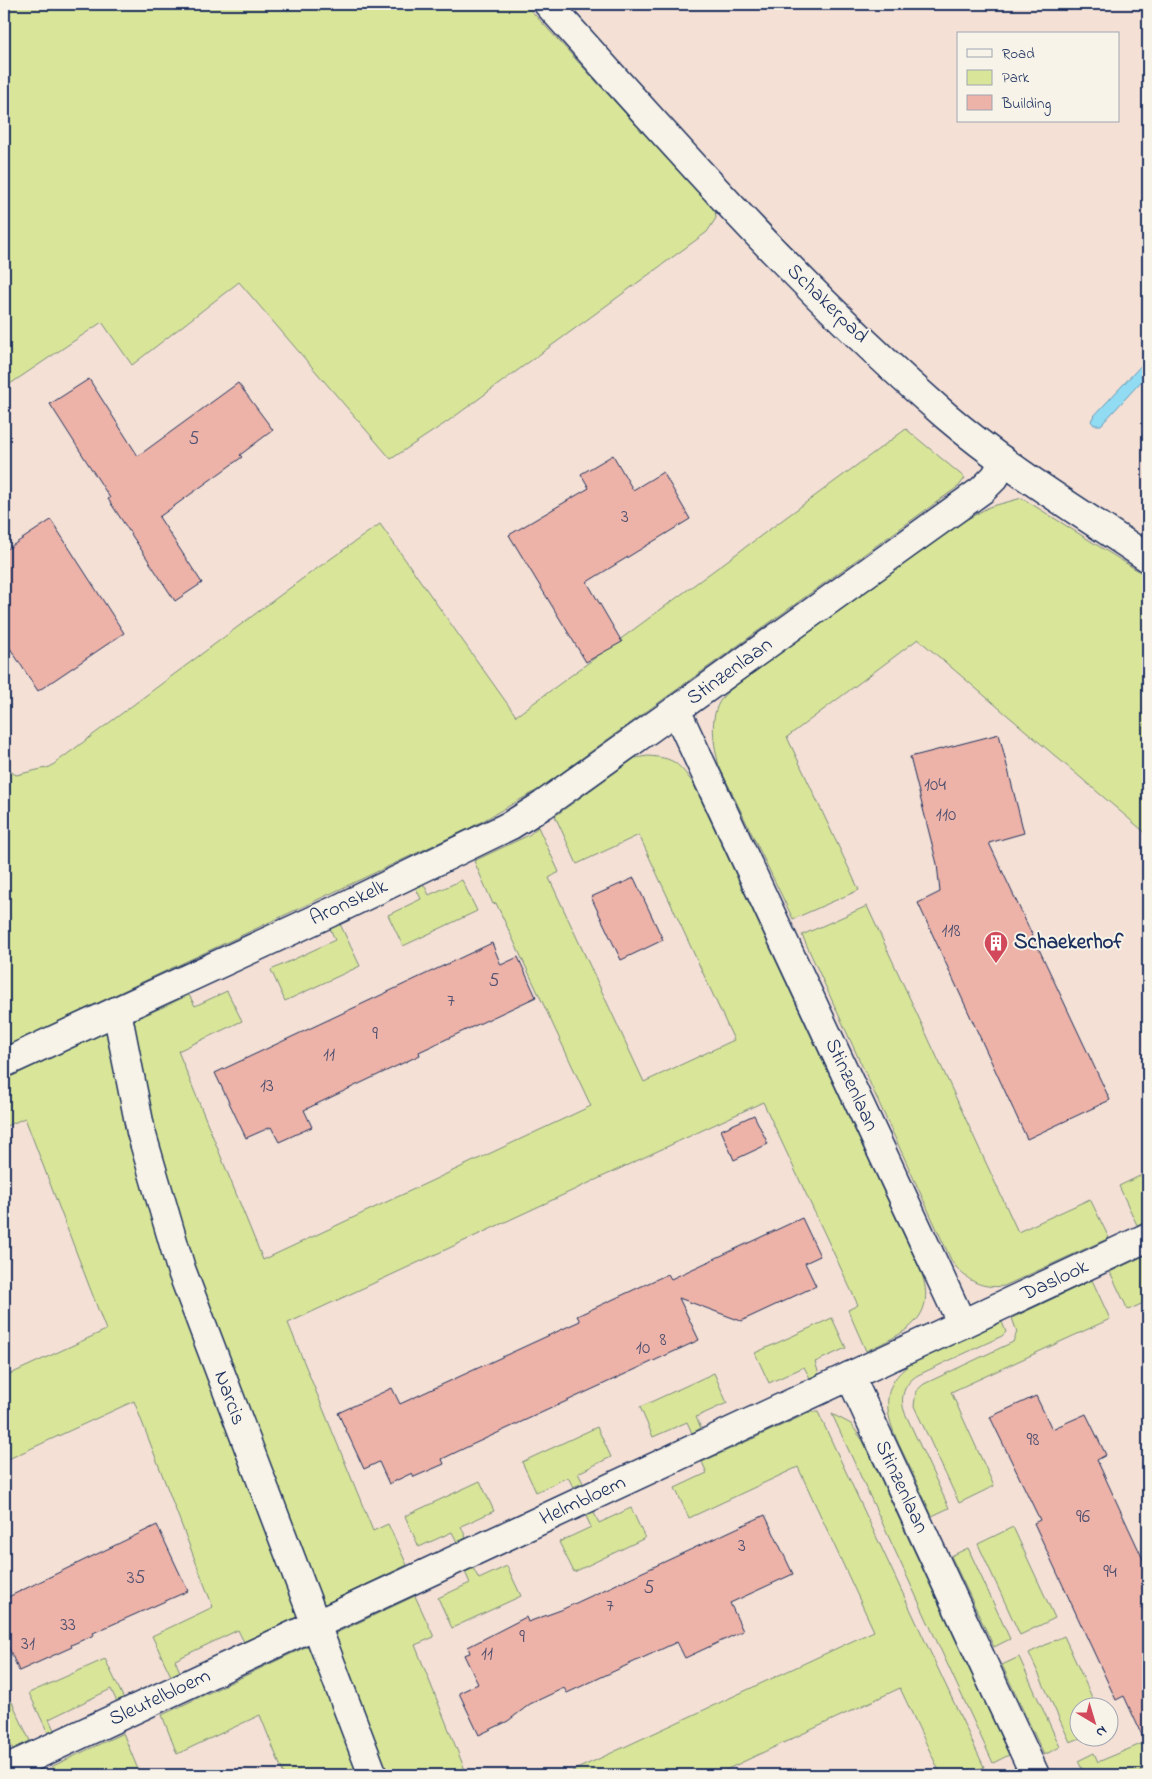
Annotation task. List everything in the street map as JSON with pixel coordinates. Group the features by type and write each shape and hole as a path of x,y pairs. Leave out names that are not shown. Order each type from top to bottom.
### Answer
{"street":[{"name":"Schakerpad","path":"548,4 748,227 946,416 1004,461 1148,558"},
{"name":"Stinzenlaan","path":"962,1324 676,710 982,490 995,477 1004,461"},
{"name":"Aronskelk","path":"4,1063 338,909 511,825 543,805 676,710"},
{"name":"Narcis","path":"117,1011 141,1132 182,1269 373,1775"},
{"name":"Daslook","path":"962,1324 1148,1238"},
{"path":"850,1376 962,1324"},
{"name":"Stinzenlaan","path":"850,1376 1035,1775"},
{"name":"Helmbloem","path":"316,1626 850,1376"},
{"name":"Sleutelbloem","path":"10,1771 316,1626"}],"green space":[{"path":"4,4 525,4 694,188 714,201 716,218 707,232 447,422 391,459 239,282 132,365 102,322 4,388"},
{"path":"906,429 965,478 959,486 539,789 470,828 4,1047 4,767 16,775 50,767 302,579 380,524 516,716"},
{"path":"1022,498 1148,577 1148,835 918,639 787,737 859,890 793,919 719,766 713,731 715,714 722,698 746,677 955,526 989,507"},
{"path":"648,756 664,758 674,762 693,783 921,1272 925,1288 925,1302 921,1314 904,1331 866,1351 848,1310 858,1305 763,1102 288,1323 373,1531 388,1524 407,1565 319,1607 190,1264 149,1128 128,1023 189,995 195,1006 227,991 242,1021 178,1051 263,1260 591,1106 496,903 493,904 474,861 529,835 538,827 559,872 549,878 644,1082 734,1040 639,835 577,864 555,816 635,758"},
{"path":"462,880 477,911 403,946 388,915 421,899 416,888 424,885 429,895"},
{"path":"867,906 1018,1232 1090,1199 1109,1238 1004,1286 995,1287 974,1282 952,1262 802,935"},
{"path":"340,924 360,966 285,1001 271,970 335,940 330,928"},
{"path":"109,1031 301,1615 244,1642 238,1630 175,1660 180,1672 171,1676 152,1636 213,1607 134,1401 4,1461 4,1377 106,1330 25,1118 4,1127 4,1080"},
{"path":"1148,1172 1148,1220 1137,1225 1119,1186"},
{"path":"1148,1254 1148,1301 1128,1310 1110,1272"},
{"path":"1092,1280 1110,1319 951,1392 994,1486 959,1503 914,1406 916,1391 924,1384 1013,1342 1017,1332 1012,1318"},
{"path":"832,1318 846,1348 815,1362 819,1374 810,1378 804,1367 769,1383 755,1353"},
{"path":"1002,1322 1006,1332 1002,1336 918,1375 909,1382 904,1391 903,1407 905,1413 949,1508 932,1516 896,1439 888,1413 890,1388 897,1377 917,1360 940,1348"},
{"path":"714,1373 727,1403 696,1417 701,1428 692,1433 687,1422 653,1437 640,1407"},
{"path":"811,1412 818,1412 984,1767 968,1775 941,1775 900,1688 715,1775 564,1775 874,1631 798,1467 689,1518 675,1488 707,1473 702,1462"},
{"path":"832,1414 851,1424 863,1441 1009,1755 993,1763"},
{"path":"597,1427 611,1457 578,1473 583,1483 573,1487 568,1477 536,1492 522,1462"},
{"path":"480,1481 494,1511 461,1526 466,1538 457,1542 452,1532 419,1547 405,1516"},
{"path":"631,1508 645,1538 574,1572 559,1542 591,1527 586,1516 594,1513 599,1523"},
{"path":"1013,1527 1055,1618 1020,1635 978,1544"},
{"path":"968,1548 1010,1639 994,1647 951,1556"},
{"path":"507,1566 521,1596 452,1628 438,1598 470,1583 465,1572 473,1568 479,1579"},
{"path":"415,1596 434,1637 415,1645 467,1775 384,1775 330,1636"},
{"path":"1064,1636 1091,1696 1070,1696 1070,1742 1029,1653"},
{"path":"312,1644 363,1775 284,1775 260,1715 177,1754 162,1715"},
{"path":"1019,1657 1060,1747 1044,1755 1002,1665"},
{"path":"105,1659 124,1699 117,1702 111,1689 49,1719 54,1730 48,1733 29,1693"},
{"path":"12,1702 30,1741 13,1749 8,1739 4,1741 4,1706"},
{"path":"123,1733 139,1772 132,1775 45,1775 53,1766"},
{"path":"1148,1741 1148,1769 1134,1775 1085,1775 1078,1761 1094,1753 1098,1762"}],"water":[{"path":"1148,358 1148,374 1101,425 1094,425 1091,421 1093,417"}],"building":[{"path":"89,379 138,456 238,383 273,430 240,455 242,457 159,517 202,583 175,601 108,499 110,498 50,404"},
{"path":"613,455 633,490 663,472 690,519 587,582 622,642 586,662 509,535 589,488 581,474"},
{"path":"51,520 124,633 38,691 4,639 4,551"},
{"name":"Schaekerhof","path":"999,734 1024,833 989,843 1110,1100 1027,1139 918,903 940,892 937,864 910,757"},
{"path":"634,878 663,940 621,960 591,897"},
{"path":"492,943 501,965 518,957 536,997 419,1052 420,1055 304,1110 312,1127 279,1142 271,1127 246,1138 215,1073"},
{"path":"754,1115 768,1144 734,1160 721,1130"},
{"path":"802,1218 820,1256 805,1263 816,1286 741,1321 679,1298 699,1340 442,1459 444,1464 414,1477 412,1473 389,1484 379,1462 364,1469 338,1413 392,1388 400,1404 580,1321 577,1316 668,1274 671,1279"},
{"path":"1036,1396 1052,1429 1086,1414 1106,1455 1097,1460 1148,1570 1148,1748 1124,1696 1120,1698 1120,1696 1114,1696 1034,1523 1040,1520 990,1417"},
{"path":"765,1515 793,1574 730,1603 743,1631 685,1658 677,1642 567,1693 564,1688 530,1704 508,1721 479,1735 459,1693 478,1684 464,1655 470,1653 468,1647 526,1617 528,1622 561,1610"},
{"path":"157,1525 188,1591 93,1633 94,1635 71,1645 72,1647 19,1671 4,1637 4,1599"}],"place":[{"name":"Schaekerhof","path":"996,964"}]}
